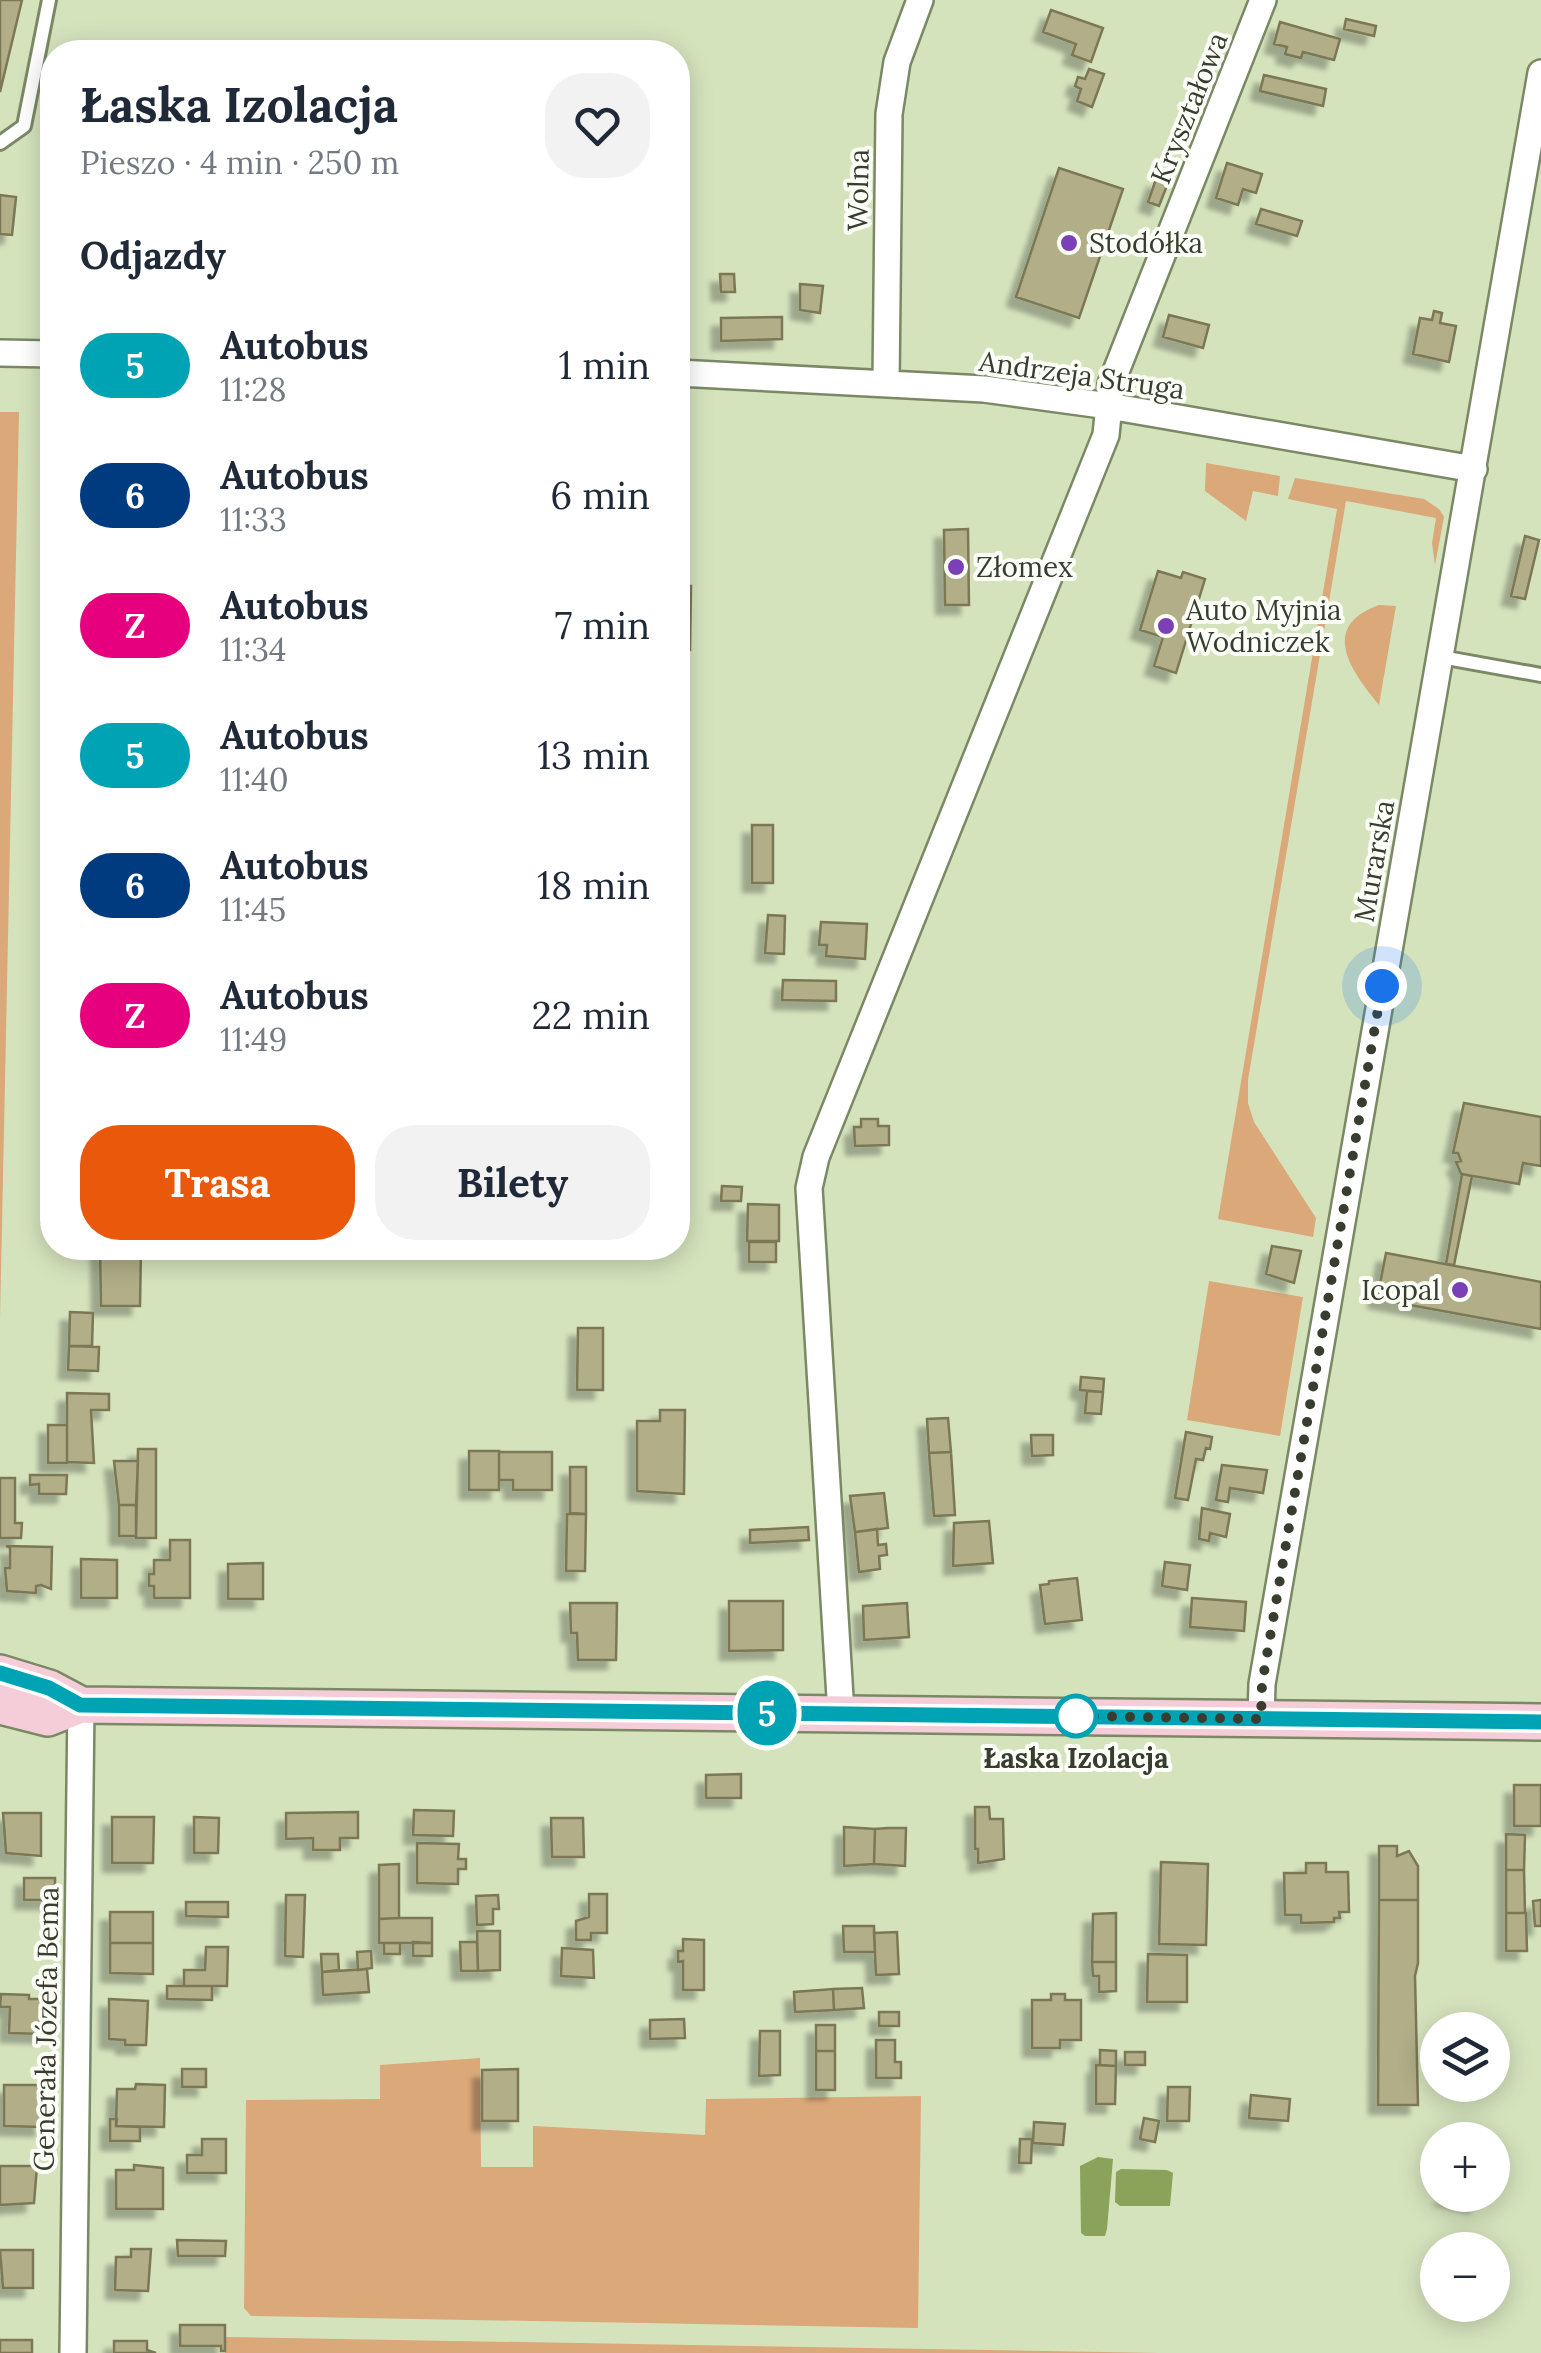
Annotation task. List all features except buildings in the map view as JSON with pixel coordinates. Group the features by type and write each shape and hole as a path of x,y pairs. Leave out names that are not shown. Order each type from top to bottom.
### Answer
{"main road":[{"path":"0,1674 49,1688 80,1705"},
{"path":"0,1706 48,1718 80,1705 1541,1722"}],"street":[{"name":"Wolna","path":"886,384 889,114 898,62 920,0"},
{"name":"Kryształowa","path":"841,1714 809,1188 816,1157 1106,436 1111,384 1263,0"},
{"name":"Murarska","path":"1261,1719 1262,1684 1541,74"},
{"path":"0,354 40,354"},
{"name":"Andrzeja Struga","path":"690,374 984,389 1109,406 1474,469"},
{"name":"Generała Józefa Bema","path":"73,2353 80,1705"}],"lane":[{"path":"41,40 49,0"},
{"path":"0,143 24,126 40,45"},
{"path":"1441,657 1541,676"}],"shaded area":[{"path":"0,412 19,412 0,1320"},
{"path":"1206,463 1280,476 1278,496 1253,491 1246,521 1205,491"},
{"path":"1295,478 1424,499 1444,517 1435,565 1432,543 1436,518 1346,501 1248,1080 1248,1103 1254,1122 1316,1218 1313,1237 1218,1219 1337,509 1288,499"},
{"path":"1379,605 1396,606 1379,705 1351,665 1345,638 1349,625 1360,614"},
{"path":"1209,1281 1303,1297 1280,1436 1187,1420"},
{"path":"480,2058 481,2167 533,2167 533,2126 705,2135 706,2099 921,2096 918,2328 251,2316 244,2308 246,2100 380,2099 380,2065"},
{"path":"1098,2157 1113,2159 1107,2229 1105,2236 1085,2236 1081,2233 1080,2166"},
{"path":"1121,2169 1173,2173 1170,2206 1120,2206 1115,2202 1116,2172"},
{"path":"225,2337 1160,2353 225,2353"}],"bus line":[{"name":"5","path":"0,1673 49,1688 80,1705 1541,1722"}],"place":[{"name":"Stodółka","path":"1069,243"},
{"name":"Złomex","path":"956,567"},
{"name":"Auto Myjnia Wodniczek","path":"1166,626"},
{"name":"Icopal","path":"1460,1290"},
{"name":"Łaska Izolacja","path":"1076,1716"}],"route":[{"path":"1076,1716 1261,1719 1262,1684 1382,986"}]}
